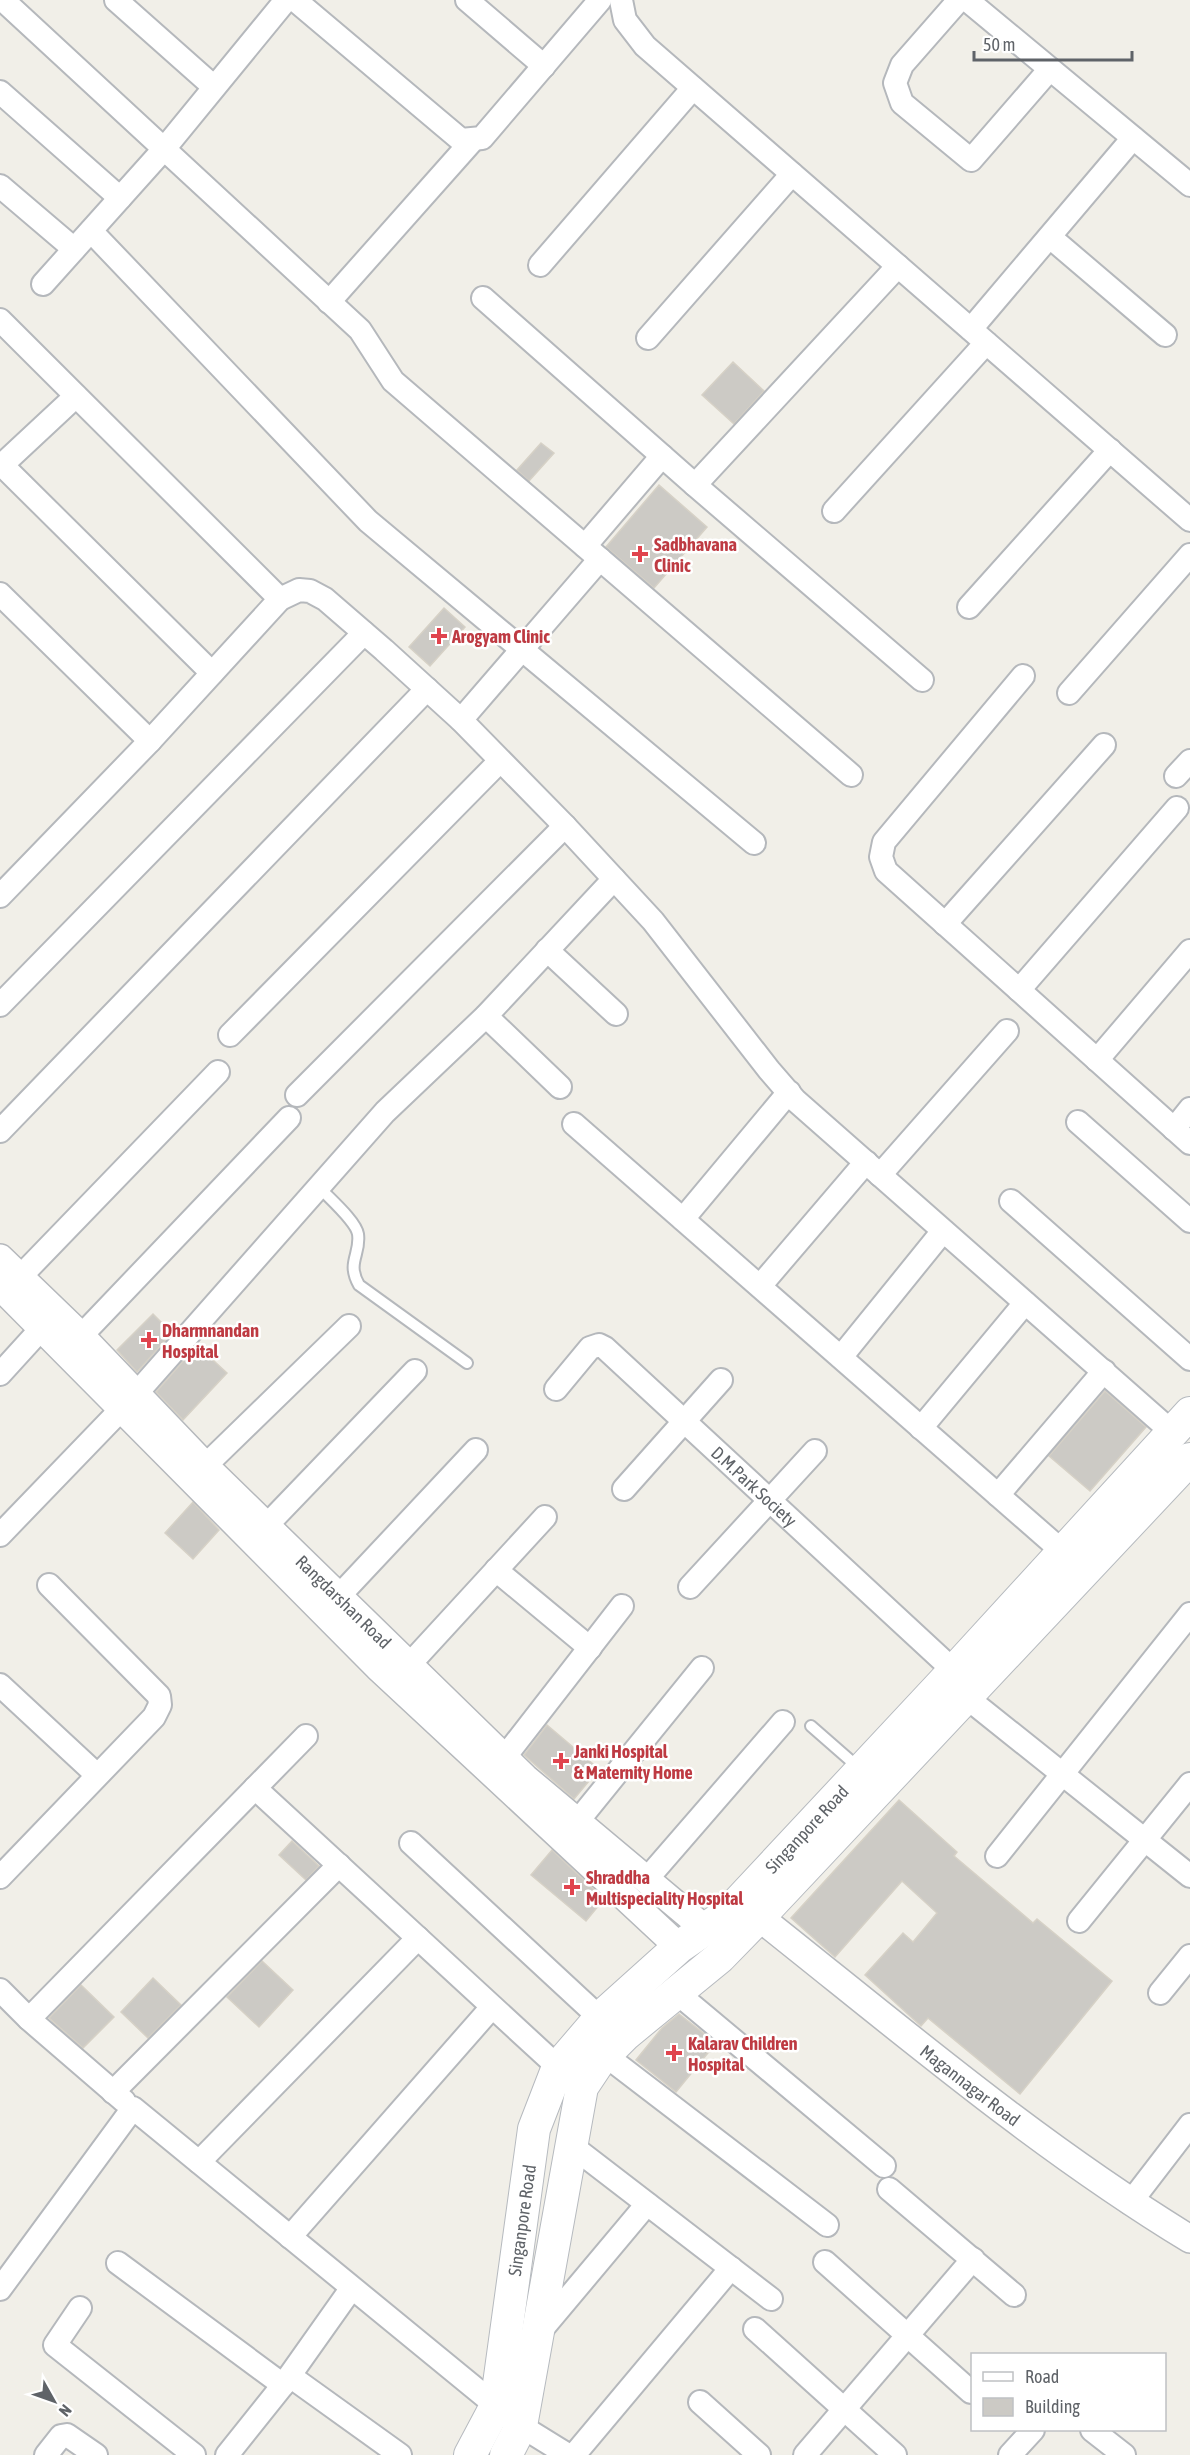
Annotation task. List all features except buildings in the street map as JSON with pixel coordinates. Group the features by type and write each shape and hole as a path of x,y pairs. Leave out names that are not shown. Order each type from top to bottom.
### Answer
{"main road":[{"name":"Singanpore Road","path":"470,2455 496,2406 534,2129 558,2067 600,2018 679,1947 727,1914 861,1770 964,1686 1062,1551 1174,1431"},
{"name":"Singanpore Road","path":"506,2455 521,2426 582,2087 605,2055 626,2034 720,1957 759,1917 964,1686 1188,1465"}],"street":[{"path":"3,0 360,330 393,381 851,775"},
{"path":"116,0 214,87"},
{"path":"43,284 164,149 286,0"},
{"path":"295,0 460,140 472,141 482,138 600,0"},
{"path":"467,0 544,66"},
{"path":"621,0 625,20 645,46 1190,520"},
{"path":"959,0 902,65 895,83 902,103 971,160 1050,69"},
{"path":"967,0 1190,185"},
{"path":"540,265 693,88"},
{"path":"0,92 120,198"},
{"path":"834,511 979,336 1050,237 1133,138"},
{"path":"329,302 472,141"},
{"path":"648,338 792,174"},
{"path":"0,186 74,249"},
{"path":"91,231 368,521 754,843"},
{"path":"1050,237 1165,335"},
{"path":"695,485 898,266"},
{"path":"483,298 695,485 922,680"},
{"path":"0,320 280,599"},
{"path":"76,396 1,464 212,673"},
{"path":"969,607 1110,450"},
{"path":"461,720 523,650 662,456"},
{"path":"1069,693 1190,555"},
{"path":"0,896 150,741 280,599 299,590 310,591 325,599 461,720 565,826 653,921 769,1070 789,1092 943,1231 1174,1431 1188,1465"},
{"path":"0,594 150,741"},
{"path":"0,1005 364,633"},
{"path":"1023,676 884,842 881,857 886,871 1182,1136 1190,1109"},
{"path":"0,1131 427,689"},
{"path":"945,924 1104,745"},
{"path":"230,1035 500,761"},
{"path":"1019,990 1177,808"},
{"path":"297,1095 565,826"},
{"path":"0,1535 129,1402 385,1112 486,1016 614,879"},
{"path":"547,950 616,1014"},
{"path":"1097,1060 1190,951"},
{"path":"486,1016 560,1087"},
{"path":"760,1286 1007,1031"},
{"path":"10,1281 218,1072"},
{"path":"683,1220 789,1092"},
{"path":"81,1336 289,1118"},
{"path":"1078,1122 1190,1221"},
{"path":"574,1124 1062,1551"},
{"path":"1011,1201 1190,1359"},
{"path":"840,1357 943,1231"},
{"name":"Rangdarshan Road","path":"0,1258 10,1281 41,1329 205,1466 504,1758 704,1929"},
{"name":"Rangdarshan Road","path":"10,1281 81,1336 129,1402 378,1667 679,1947"},
{"path":"921,1428 1025,1303"},
{"path":"205,1466 349,1326"},
{"path":"0,1374 41,1329"},
{"name":"D.M.Park Society","path":"556,1389 590,1348 599,1345 605,1348 964,1686 1062,1774 1190,1876"},
{"path":"266,1526 415,1371"},
{"path":"998,1495 1104,1371"},
{"path":"624,1489 721,1380"},
{"path":"339,1596 476,1450"},
{"path":"690,1587 815,1451"},
{"path":"409,1665 545,1517"},
{"path":"496,1570 590,1648"},
{"path":"0,1877 154,1717 160,1705 159,1696 49,1585"},
{"path":"504,1758 622,1606"},
{"path":"997,1856 1190,1614"},
{"path":"577,1822 702,1668"},
{"path":"0,1685 97,1775"},
{"path":"646,1880 783,1722"},
{"path":"29,2019 306,1736"},
{"path":"1079,1922 1190,1784"},
{"path":"255,1788 558,2067"},
{"path":"411,1843 600,2018"},
{"path":"112,2092 339,1865"},
{"name":"Magannagar Road","path":"759,1917 976,2088 1130,2203 1190,2239"},
{"path":"199,2162 418,1938"},
{"path":"1160,1993 1190,1956"},
{"path":"0,1990 29,2019 112,2092 351,2289 521,2426 568,2455"},
{"path":"677,1993 884,2166"},
{"path":"290,2237 492,2007"},
{"path":"605,2055 827,2225"},
{"path":"0,2289 133,2108"},
{"path":"1130,2203 1190,2125"},
{"path":"572,2146 771,2299"},
{"path":"889,2189 1014,2295"},
{"path":"538,2334 647,2205"},
{"path":"805,2455 973,2259"},
{"path":"825,2262 971,2392"},
{"path":"118,2263 286,2380 396,2450 400,2455"},
{"path":"574,2455 731,2268"},
{"path":"227,2455 286,2380 351,2289"},
{"path":"80,2308 55,2345 194,2455"},
{"path":"755,2329 895,2455"},
{"path":"700,2402 759,2455"},
{"path":"1010,2455 1032,2431"},
{"path":"1093,2431 1124,2455"},
{"path":"46,2455 61,2436 67,2435 96,2455"}],"lane":[{"path":"319,1187 354,1224 358,1234 352,1264 359,1285 467,1363"},
{"path":"811,1726 861,1770"}],"place":[{"name":"Sadbhavana Clinic","path":"640,554"},
{"name":"Arogyam Clinic","path":"439,636"},
{"name":"Dharmnandan Hospital","path":"149,1340"},
{"name":"Janki Hospital & Maternity Home","path":"561,1761"},
{"name":"Shraddha Multispeciality Hospital","path":"572,1887"},
{"name":"Kalarav Children Hospital","path":"674,2053"}]}
